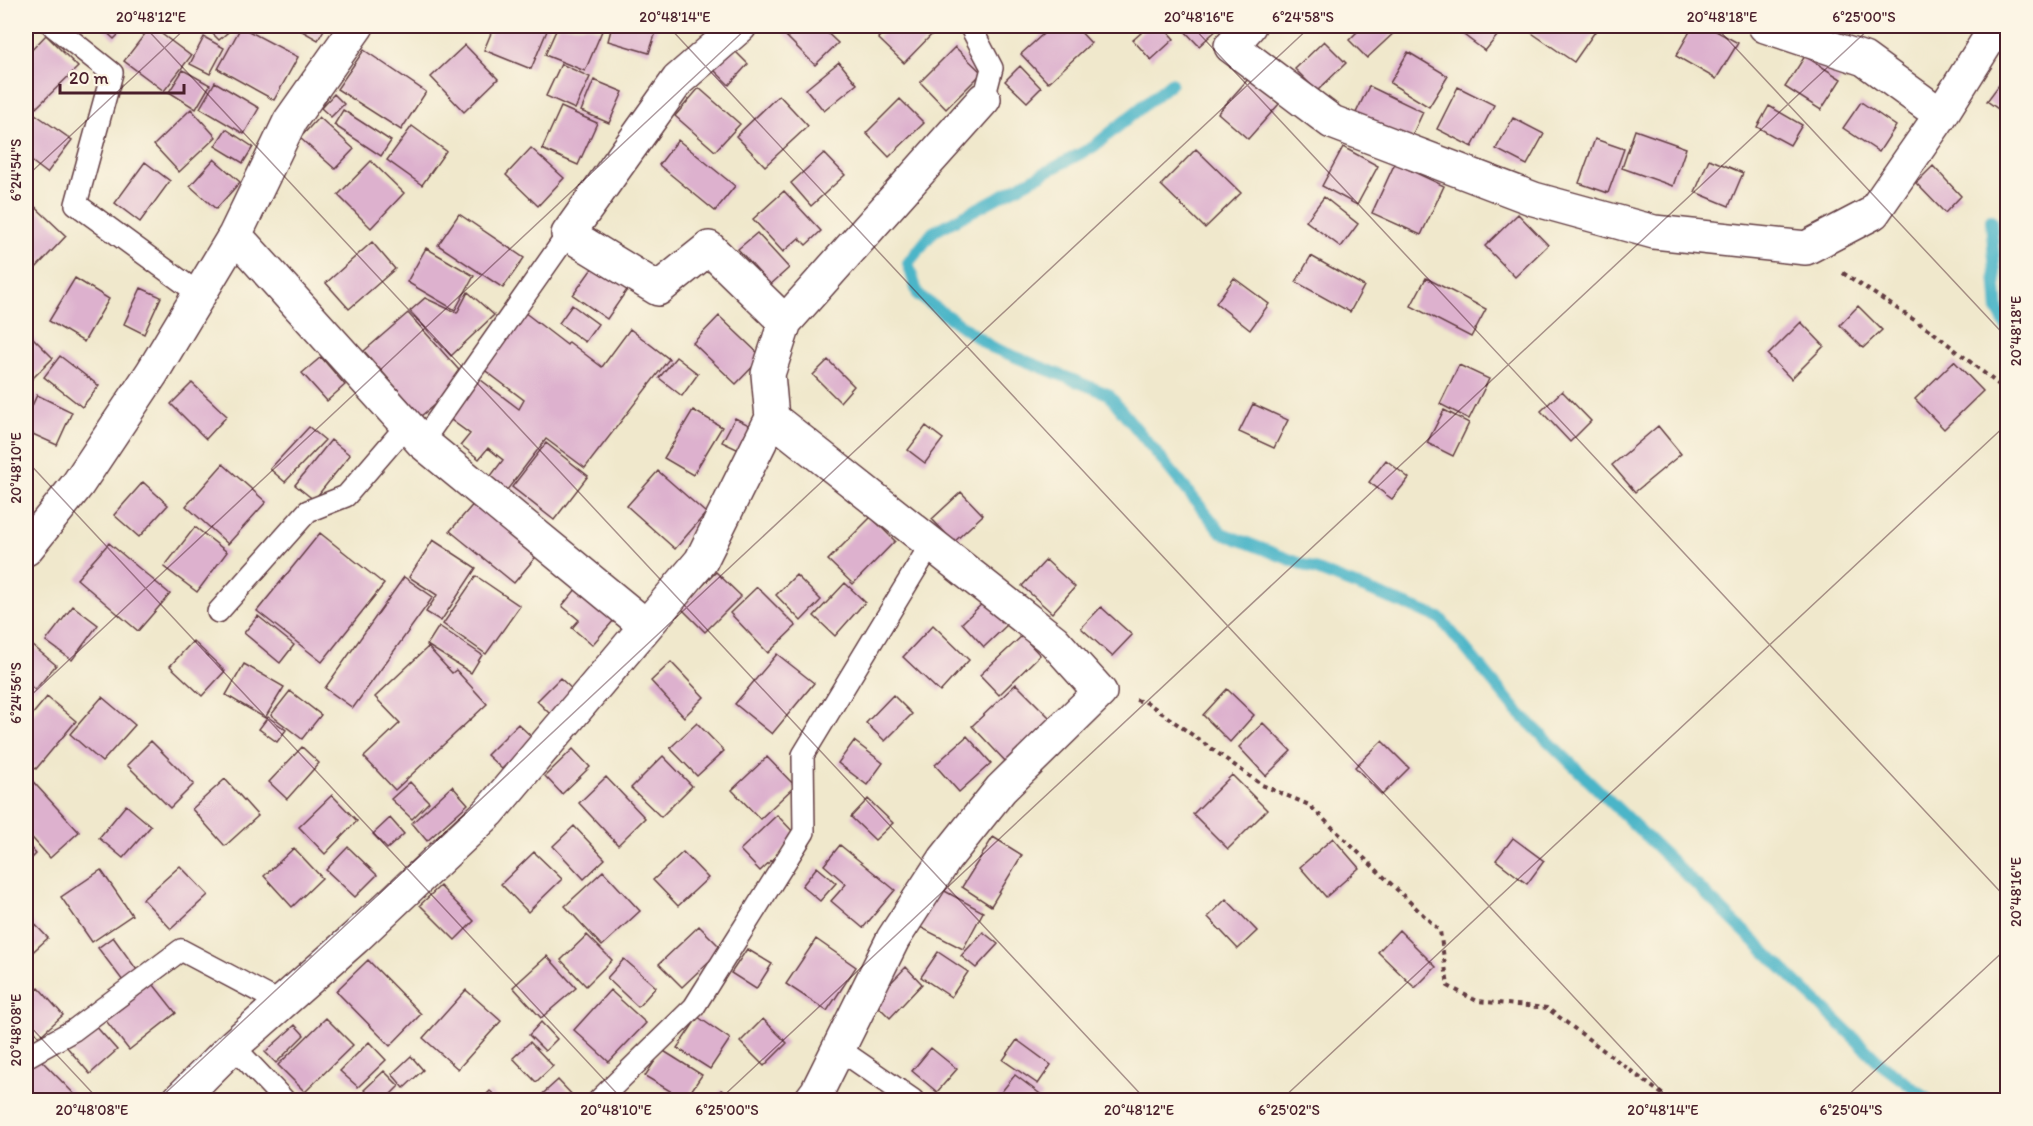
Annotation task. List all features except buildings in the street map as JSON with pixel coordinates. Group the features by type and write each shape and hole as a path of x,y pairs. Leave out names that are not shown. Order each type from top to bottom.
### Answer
{"street":[{"path":"26,549 78,484 152,373 235,235 290,121 357,26"},
{"path":"740,26 678,80 568,234 658,290 709,248 785,322"},
{"path":"1249,26 1231,46 1332,122 1534,200 1654,232 1806,248 1872,213 1941,115 1997,26"},
{"path":"1765,26 1864,59 1941,115"},
{"path":"179,1101 233,1046 355,938 489,812 701,561 772,418 768,374 785,322 984,99"},
{"path":"235,235 414,433 646,626"},
{"path":"772,418 1054,641 1100,692 1001,789 945,860 893,939 811,1101"}],"lane":[{"path":"53,26 112,73 76,204 199,294"},
{"path":"970,26 992,68 984,99"},
{"path":"218,612 308,510 346,496 414,433 568,234"},
{"path":"599,1101 694,1007 804,832 803,755 931,544"},
{"path":"26,1057 74,1030 181,950 281,1003"},
{"path":"233,1046 284,1101"},
{"path":"839,1049 913,1101"}],"path":[{"path":"1806,248 1934,333 2007,392"},
{"path":"1100,692 1149,703 1262,785 1309,805 1440,931 1448,986 1477,1001 1547,1008 1670,1101"}],"waterway":[{"path":"1171,83 1093,147 933,232 908,263 918,295 991,347 1108,394 1222,533 1440,618 1518,712 1881,1064 1929,1100"},
{"path":"1991,220 1998,311 2008,329"}]}
